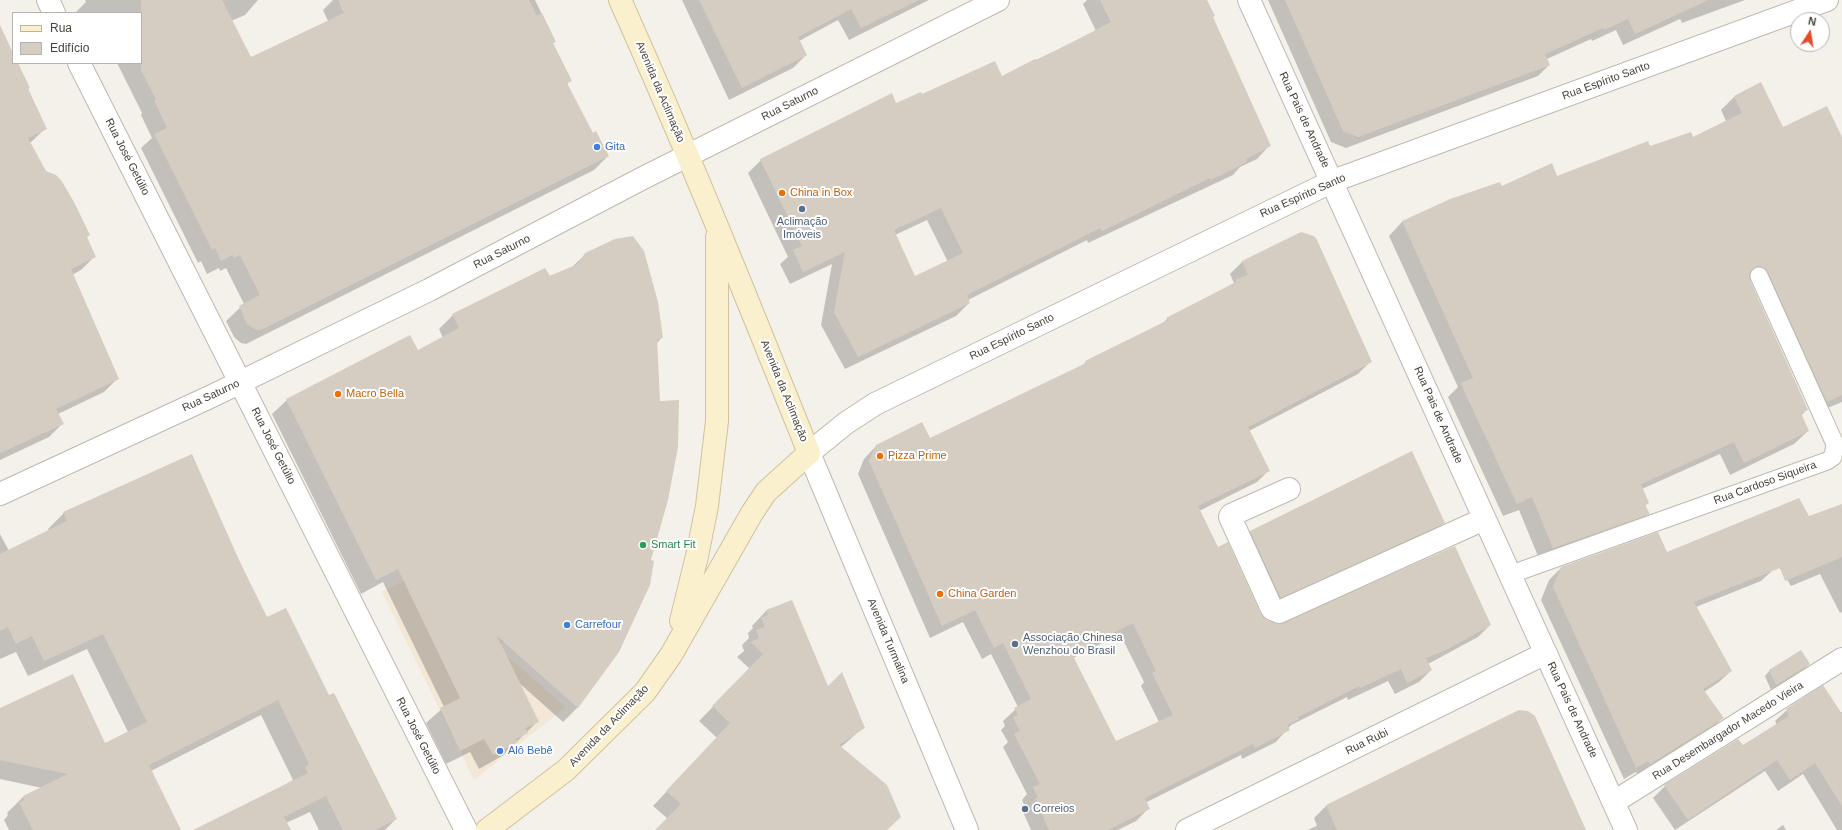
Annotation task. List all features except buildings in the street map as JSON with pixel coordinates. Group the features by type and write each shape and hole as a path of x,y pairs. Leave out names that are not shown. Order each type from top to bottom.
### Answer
{"street":[{"path":"48,0 54,12"},
{"name":"Avenida da Aclimação","path":"488,830 566,770 645,692 671,655 752,512 766,492 809,453 717,226 687,158 668,108 620,0"},
{"name":"Rua Saturno","path":"0,494 241,383 429,290 643,178 687,158 738,130 998,0"},
{"name":"Rua Pais de Andrade","path":"1249,0 1333,181 1509,575 1626,830"},
{"name":"Rua Espírito Santo","path":"809,453 846,422 875,404 1333,181 1827,0"},
{"name":"Rua José Getúlio","path":"80,64 466,830"},
{"path":"671,655 697,556 713,464 717,421 717,226"},
{"name":"Avenida Turmalina","path":"809,453 967,830"},
{"path":"1289,489 1231,515 1230,517 1272,609 1276,612 1279,612 1484,518"},
{"name":"Rua Rubi","path":"1188,830 1546,653"},
{"name":"Rua Desembargador Macedo Vieira","path":"1614,802 1842,659"}],"lane":[{"name":"Rua Cardoso Siqueira","path":"1509,575 1820,464 1833,457 1835,444 1760,276"}],"shaded area":[{"path":"404,580 514,637 496,646 566,707 474,780 382,592"}],"place":[{"name":"Gita","path":"597,147"},
{"name":"China in Box","path":"782,193"},
{"name":"Aclimação Imóveis","path":"802,209"},
{"name":"Macro Bella","path":"338,394"},
{"name":"Pizza Prime","path":"880,456"},
{"name":"Smart Fit","path":"643,545"},
{"name":"China Garden","path":"940,594"},
{"name":"Carrefour","path":"567,625"},
{"name":"Associação Chinesa Wenzhou do Brasil","path":"1015,644"},
{"name":"Alô Bebê","path":"500,751"},
{"name":"Correios","path":"1025,809"}]}
